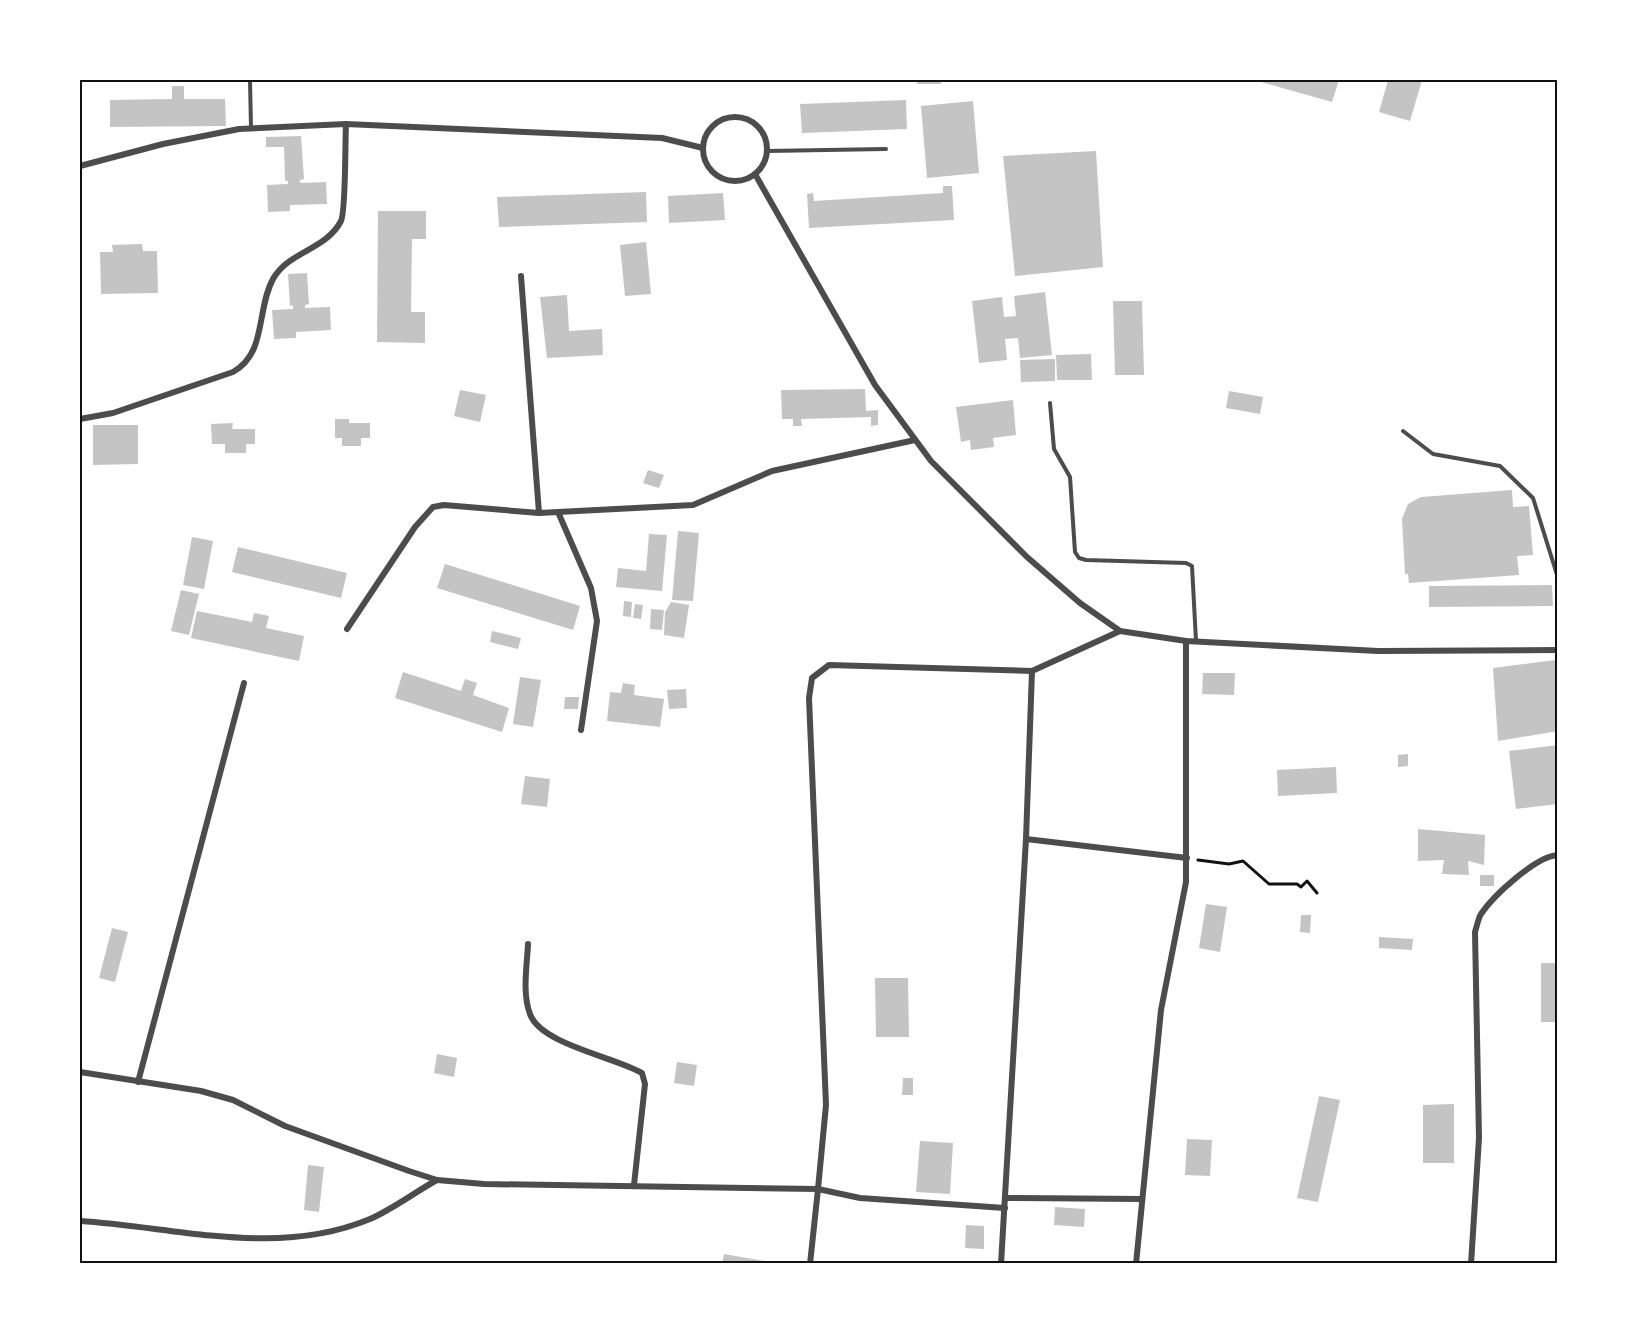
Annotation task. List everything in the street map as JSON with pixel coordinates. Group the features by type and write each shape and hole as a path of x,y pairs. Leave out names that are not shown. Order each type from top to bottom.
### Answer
{"street":[{"path":"741,118 750,121 763,133 767,151 761,168 755,174 739,181 721,178 708,165 704,148 709,131 716,124 723,120 741,118"},
{"path":"80,419 112,413 233,372 245,365 256,348 272,281 282,264 326,240 342,219 346,124"},
{"path":"80,166 163,144 252,129 346,124 662,138 704,148"},
{"path":"755,174 875,385 931,461 1027,557 1080,603 1120,631 1186,641 1378,651 1557,650"},
{"path":"521,276 539,513"},
{"path":"347,629 415,527 433,507 444,505 539,513 693,505 772,471 915,440"},
{"path":"558,512 591,588 597,621 581,730"},
{"path":"810,1263 826,1105 809,698 812,678 829,665 1032,671 1120,631"},
{"path":"1136,1263 1161,1010 1190,859 1186,641"},
{"path":"1001,1263 1026,839 1032,671"},
{"path":"138,1082 244,683"},
{"path":"1026,839 1190,859"},
{"path":"1471,1263 1479,1138 1475,932 1480,916 1495,898 1524,872 1549,855 1557,855"},
{"path":"528,944 526,987 530,1014 538,1026 555,1037 642,1073 645,1084 634,1185"},
{"path":"80,1072 201,1091 233,1100 285,1126 437,1180 484,1184 818,1189 860,1198 1005,1208"},
{"path":"80,1221 195,1235 283,1240 325,1234 371,1219 437,1180"},
{"path":"1005,1198 1141,1199"}],"lane":[{"path":"250,80 252,129"},
{"path":"767,151 886,149"},
{"path":"1050,403 1054,449 1071,477 1075,552 1078,558 1186,563 1192,566 1196,641"},
{"path":"1402,431 1433,454 1500,466 1533,498 1557,578"}],"path":[{"path":"1190,859 1229,864 1243,861 1269,884 1297,884 1301,887 1307,881 1317,893"}],"building":[{"path":"917,80 941,80 941,84 917,84"},
{"path":"1254,80 1339,80 1332,102"},
{"path":"1388,80 1422,80 1410,121 1379,112"},
{"path":"172,86 184,86 184,99 225,99 226,126 110,127 110,100 172,99"},
{"path":"906,100 907,129 802,133 800,104"},
{"path":"973,101 979,173 927,178 921,106"},
{"path":"301,136 304,179 300,180 300,183 326,182 327,204 290,205 290,211 268,212 267,185 288,184 288,181 285,181 284,147 266,147 266,137"},
{"path":"1096,151 1103,267 1015,276 1003,156"},
{"path":"943,186 952,186 954,220 809,228 807,194 813,193 814,201 943,193"},
{"path":"646,192 647,222 499,227 497,197"},
{"path":"723,193 725,220 669,223 668,196"},
{"path":"378,211 426,211 426,239 412,239 411,312 425,312 425,343 377,342"},
{"path":"646,242 651,294 625,296 620,245"},
{"path":"142,244 143,251 157,251 158,293 101,294 100,252 113,252 112,245"},
{"path":"307,273 309,304 305,305 305,308 330,307 331,330 296,332 296,338 274,339 272,310 293,309 293,305 290,306 288,274"},
{"path":"1045,292 1052,355 1020,358 1018,338 1005,339 1007,360 979,363 972,301 1002,297 1004,317 1016,316 1014,296"},
{"path":"567,295 569,331 602,329 603,355 547,358 540,297"},
{"path":"1113,301 1142,301 1144,375 1115,375"},
{"path":"1091,354 1092,380 1057,380 1056,355"},
{"path":"1055,359 1055,381 1021,382 1020,360"},
{"path":"865,389 866,411 878,410 878,425 871,426 871,417 801,419 802,426 793,426 793,419 782,419 781,390"},
{"path":"460,390 486,395 480,422 454,416"},
{"path":"1229,391 1263,397 1260,414 1226,408"},
{"path":"1013,400 1016,435 993,438 994,447 971,450 970,440 961,442 956,407"},
{"path":"335,419 349,419 349,423 370,423 370,438 361,438 361,446 342,446 342,438 335,438"},
{"path":"233,423 232,429 255,429 255,444 246,444 246,453 225,453 225,444 212,444 211,424"},
{"path":"93,425 138,425 138,464 93,465"},
{"path":"648,470 664,475 659,488 643,483"},
{"path":"1512,490 1513,507 1529,506 1533,555 1517,556 1519,575 1409,583 1408,574 1405,574 1402,519 1408,504 1421,497"},
{"path":"678,531 699,533 693,601 672,600"},
{"path":"649,534 667,535 662,591 616,587 618,568 646,571"},
{"path":"192,537 213,541 204,589 183,585"},
{"path":"238,547 347,573 341,598 232,572"},
{"path":"445,564 580,606 573,630 437,588"},
{"path":"1552,585 1553,606 1429,607 1429,586"},
{"path":"181,590 199,594 189,635 171,631"},
{"path":"624,601 632,602 631,617 623,616"},
{"path":"671,602 689,605 684,638 664,635 665,612"},
{"path":"635,604 643,605 641,619 633,618"},
{"path":"651,609 664,610 662,630 650,629"},
{"path":"197,611 252,622 254,613 269,616 266,628 304,636 299,661 191,638"},
{"path":"492,631 521,638 518,649 490,642"},
{"path":"1556,660 1558,731 1498,741 1493,668"},
{"path":"403,672 461,691 465,679 477,683 473,695 509,708 502,732 395,698"},
{"path":"1203,673 1235,673 1234,695 1202,694"},
{"path":"520,677 541,680 533,727 513,724"},
{"path":"623,683 635,685 634,695 664,699 660,727 607,721 610,692 621,693"},
{"path":"686,689 687,708 669,709 667,690"},
{"path":"565,697 579,697 578,709 564,709"},
{"path":"1558,745 1558,804 1516,809 1509,751"},
{"path":"1408,754 1408,766 1398,767 1398,755"},
{"path":"1336,767 1337,793 1278,796 1277,770"},
{"path":"525,776 550,779 547,807 521,804"},
{"path":"1418,829 1485,835 1484,865 1468,861 1469,875 1442,874 1444,860 1418,861"},
{"path":"1480,875 1494,875 1494,886 1480,886"},
{"path":"1206,904 1227,907 1220,952 1199,948"},
{"path":"1301,915 1311,915 1310,933 1300,932"},
{"path":"112,928 128,932 115,982 99,978"},
{"path":"1379,937 1413,939 1412,950 1379,948"},
{"path":"1541,963 1558,963 1558,1022 1541,1022"},
{"path":"875,978 908,978 909,1037 876,1037"},
{"path":"437,1054 457,1058 454,1077 434,1073"},
{"path":"677,1062 697,1065 694,1086 674,1083"},
{"path":"903,1078 913,1078 913,1095 902,1095"},
{"path":"1319,1096 1340,1100 1318,1202 1297,1198"},
{"path":"1454,1104 1454,1163 1423,1163 1423,1105"},
{"path":"1187,1139 1212,1140 1210,1176 1185,1175"},
{"path":"920,1141 953,1143 950,1194 916,1192"},
{"path":"308,1165 324,1167 319,1212 304,1210"},
{"path":"1055,1207 1085,1209 1084,1227 1054,1225"},
{"path":"966,1225 984,1226 984,1249 965,1248"},
{"path":"724,1254 770,1262 769,1264 722,1264"}]}
